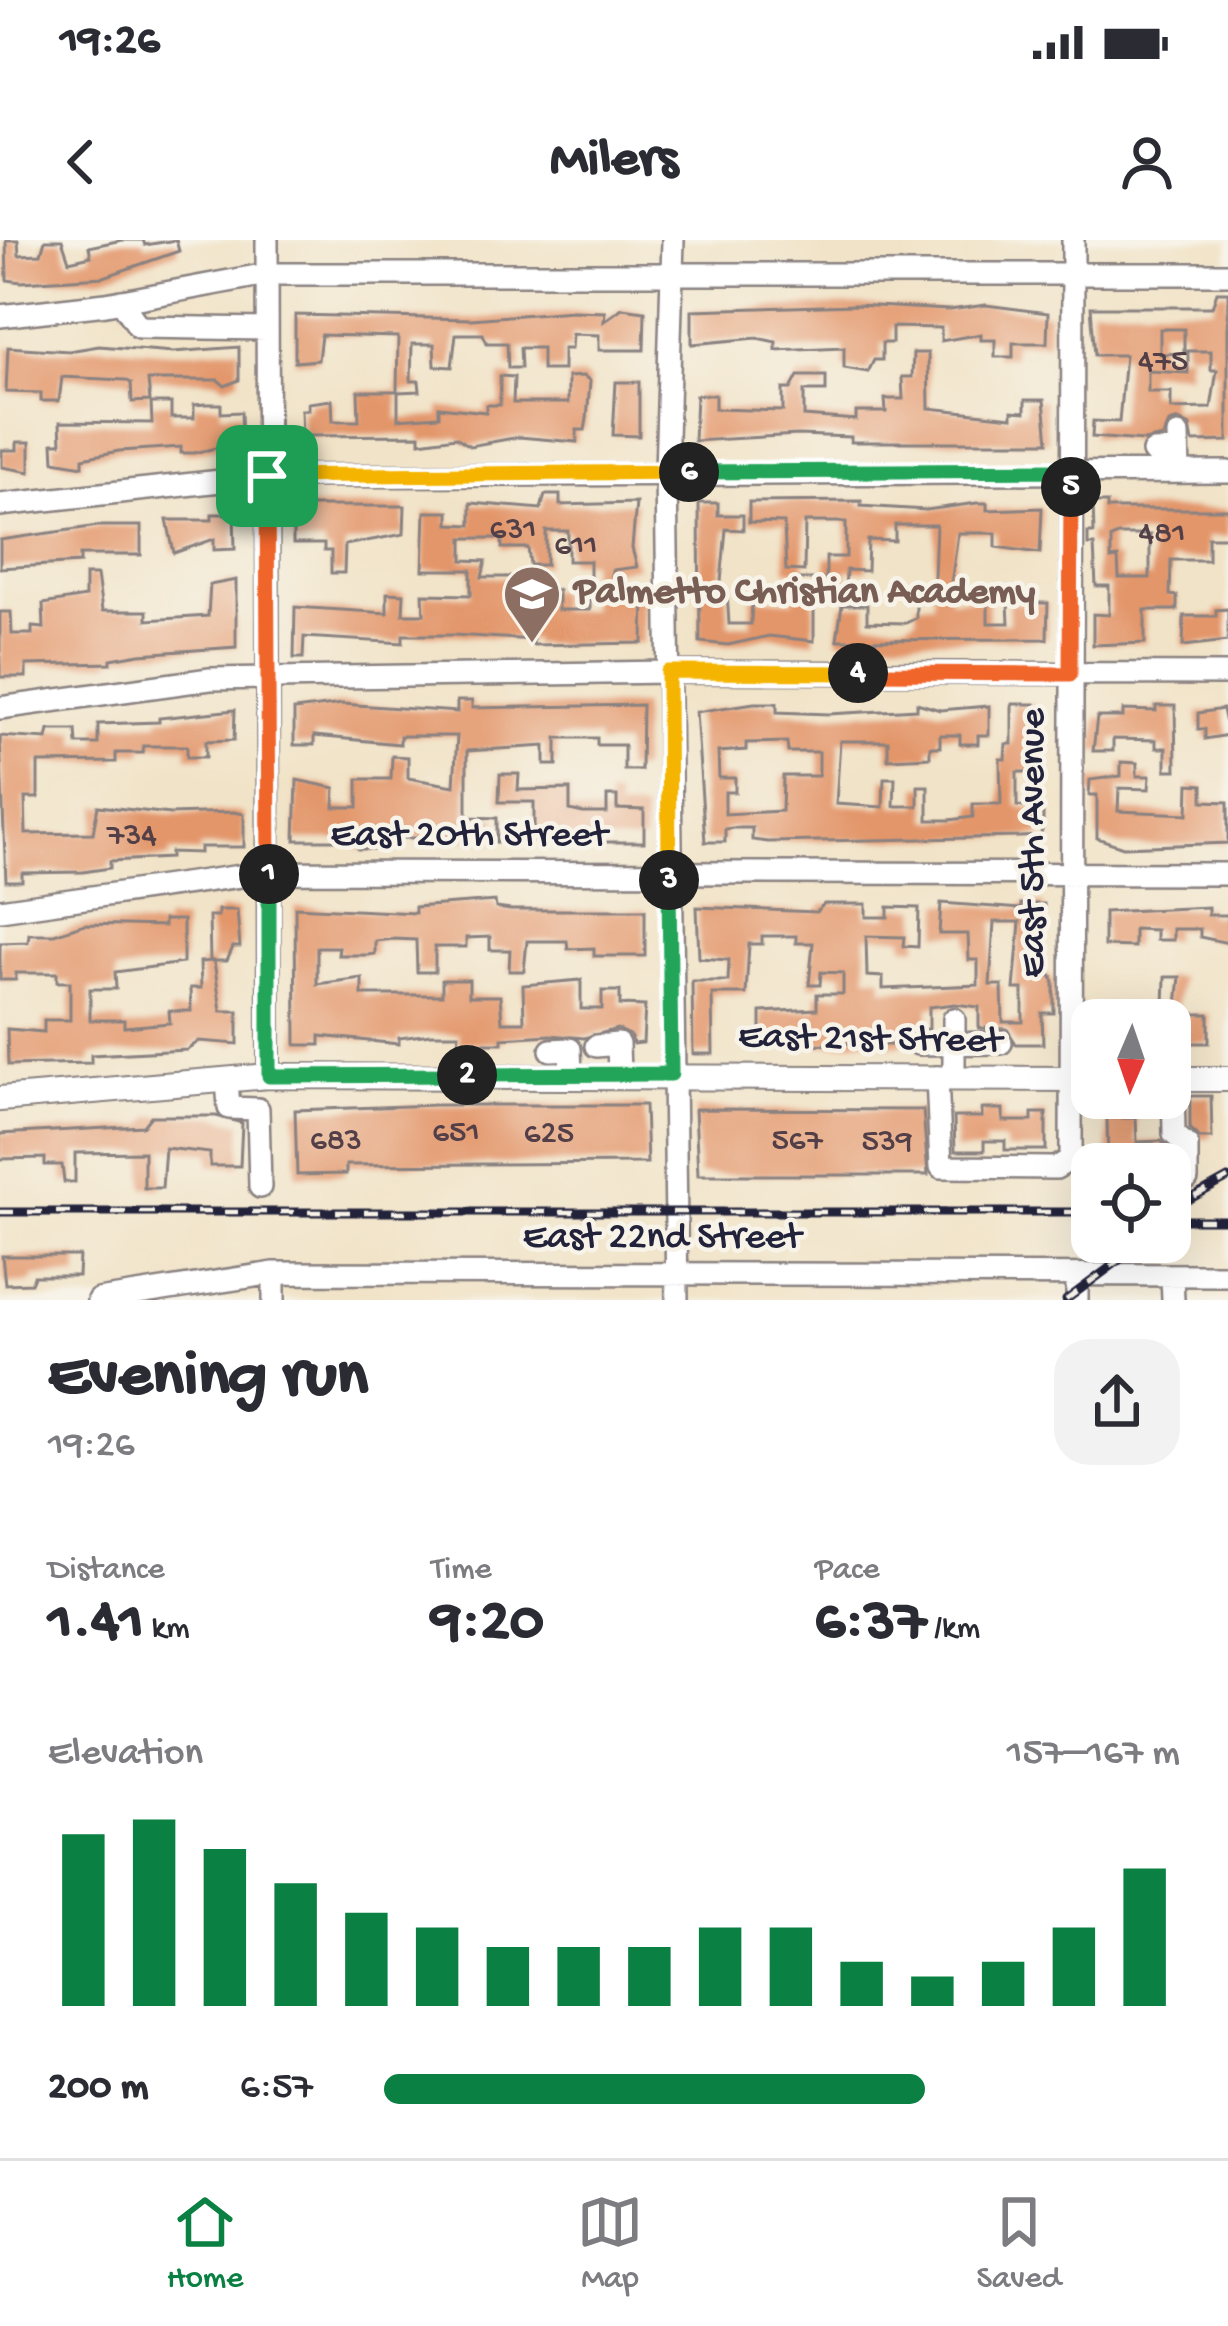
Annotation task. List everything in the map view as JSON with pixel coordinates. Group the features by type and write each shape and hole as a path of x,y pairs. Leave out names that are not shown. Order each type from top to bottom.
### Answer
{"main road":[{"name":"East 21st Street","path":"0,1100 269,1076 1071,1079"},
{"path":"1191,1079 1228,1079"}],"street":[{"path":"267,240 269,1076"},
{"path":"673,240 666,472 677,1300"},
{"name":"East 5th Avenue","path":"1073,240 1070,674 1077,999"},
{"path":"0,316 121,301 267,274 1228,274"},
{"path":"121,301 139,327 267,329"},
{"path":"1153,452 1178,452 1228,472"},
{"path":"0,505 267,476 1071,470 1178,452"},
{"path":"0,707 210,679 668,672 1228,674"},
{"name":"East 20th Street","path":"0,910 269,872 1228,874"},
{"path":"946,1077 954,1018"},
{"path":"918,1044 1001,1043"},
{"path":"596,1046 618,1044 619,1074"},
{"path":"551,1050 570,1049 571,1074"},
{"name":"East 5th Avenue","path":"946,1077 941,1168 1056,1168 1071,1159 1076,1119"},
{"path":"227,1079 230,1108 258,1109 260,1187"},
{"path":"274,1274 274,1300"},
{"name":"East 22nd Street","path":"98,1300 274,1274 1228,1275"},
{"path":"1077,1275 1077,1300"},
{"path":"1172,1275 1173,1300"}],"building":[{"path":"6,240 18,240 19,255 41,254 45,240 62,240 69,261 91,256 89,247 122,240 143,240 145,245 176,240 179,251 104,277 21,282 7,280"},
{"path":"1217,292 1228,292 1228,441 1193,442 1190,426 1179,420 1169,423 1163,437 1144,441 1092,437 1093,421 1119,422 1125,355 1095,355 1091,307 1212,307","holes":["1160,329 1184,329 1184,351 1211,351 1211,370 1217,370 1211,408 1171,409 1171,392 1148,392 1148,371 1188,373 1188,353 1160,354"]},
{"path":"856,305 949,310 986,305 1048,313 1047,343 1013,343 1013,357 995,357 995,340 981,340 981,334 941,341 941,328 892,327 892,343 882,343 882,360 874,360 868,372 844,368 844,347 776,350 776,342 757,338 692,344 692,310"},
{"path":"622,308 645,311 644,350 599,350 599,335 572,334 571,349 563,349 563,370 542,370 542,348 520,348 521,368 508,368 507,343 487,343 483,334 456,334 452,367 435,366 434,344 412,344 411,381 419,381 420,391 398,392 398,419 439,416 439,407 486,412 486,405 500,405 500,376 514,377 513,403 568,403 568,377 584,376 590,381 587,419 585,430 577,430 577,442 519,437 470,446 456,437 420,442 420,435 302,436 301,410 308,410 308,403 332,400 333,421 359,421 358,391 397,391 398,337 321,335 318,360 295,362 295,315 471,319 572,311 605,312 604,321"},
{"path":"99,346 173,352 239,347 239,380 225,386 218,380 148,380 150,401 132,402 131,383 125,380 62,377 59,401 41,401 41,393 6,392 8,347 69,351"},
{"path":"913,353 928,353 929,408 1012,417 1012,411 1025,412 1025,400 1044,400 1048,442 851,442 851,437 798,435 694,441 696,395 715,395 715,409 783,411 783,389 791,389 798,376 826,376 826,391 804,391 804,416 856,420 856,412 886,412 885,399 903,399 902,377 912,377"},
{"path":"616,382 639,382 639,436 613,435"},
{"path":"151,403 171,403 171,418 194,418 194,405 221,404 221,413 241,412 242,442 194,453 181,453 181,447 119,451 83,458 83,466 54,461 53,443 61,443 60,422 152,423"},
{"path":"17,442 30,442 30,472 2,467 2,450 17,450"},
{"path":"545,495 560,495 560,505 636,503 632,548 637,567 612,570 612,594 644,594 643,643 533,645 533,640 454,635 403,635 403,643 304,637 303,658 294,658 295,607 387,613 387,593 404,594 403,614 424,614 423,594 471,595 471,570 423,570 425,512 449,512 449,524 471,525 471,503 541,509","holes":["546,531 568,531 568,561 590,561 590,610 558,610 558,590 527,591 527,577 482,577 486,561 463,560 463,538 502,538 502,548 528,548 530,565 546,565"]},
{"path":"861,501 861,506 926,510 977,503 987,503 987,510 1042,508 1040,553 996,547 996,533 958,533 949,599 988,598 988,623 1009,623 1008,603 1048,603 1047,639 837,640 842,605 867,605 867,622 906,623 916,618 916,603 933,603 936,525 895,525 895,541 868,540 867,571 846,570 845,594 814,592 814,641 769,636 728,645 700,642 699,503 718,503 718,515 743,515 743,530 726,529 720,592 727,592 729,624 751,624 752,597 794,601 794,579 826,579 826,557 846,557 846,522 805,522 804,571 786,570 784,523 749,522 749,502"},
{"path":"1093,503 1107,503 1107,509 1228,509 1228,537 1208,537 1208,560 1171,560 1170,595 1177,596 1177,610 1145,610 1145,643 1093,645 1093,614 1109,615 1109,586 1096,586 1094,545 1088,545 1088,533 1094,533","holes":["1150,535 1150,578 1119,578 1118,558 1111,559 1111,538"]},
{"path":"293,506 405,506 404,534 345,545 344,573 331,573 331,551 324,551 324,544 293,544"},
{"path":"212,514 234,514 235,549 214,550 214,539 174,553 167,520 212,520"},
{"path":"98,526 141,526 141,555 80,555 80,563 0,568 0,540"},
{"path":"85,575 97,575 102,611 147,611 147,620 208,616 210,585 236,580 236,647 140,654 111,659 111,663 26,665 26,677 0,677 0,612 11,612 12,634 32,634 32,627 44,628 43,604 85,597"},
{"path":"1228,609 1228,641 1183,646 1184,616 1216,616 1216,610"},
{"path":"457,701 472,701 472,708 642,705 641,770 624,770 624,745 597,745 597,738 557,738 557,765 545,765 545,746 467,751 467,817 497,818 497,842 435,837 435,844 419,845 419,838 390,838 374,841 374,849 358,849 358,840 295,840 297,780 335,788 334,807 358,807 358,779 391,779 392,756 408,757 408,778 454,786 457,736 400,736 400,744 314,736 314,745 294,745 294,710 342,704 457,712"},
{"path":"754,703 777,703 777,712 829,714 917,709 917,703 940,710 989,706 989,735 978,735 978,744 960,744 960,735 940,735 940,747 930,747 930,757 888,759 888,741 840,741 836,804 883,807 884,778 895,778 894,806 918,806 918,786 928,786 928,820 950,820 973,817 973,804 1001,804 1000,759 1005,759 1006,744 1012,744 1012,704 1035,704 1042,772 1017,772 1017,806 1043,810 1043,828 1040,836 768,842 752,840 752,828 732,828 725,829 725,842 705,842 696,712","holes":["787,742 788,752 819,752 819,776 783,776 782,811 725,814 725,792 735,792 735,778 719,778 718,752 746,750 746,743"]},
{"path":"1156,706 1175,706 1176,770 1166,770 1166,748 1156,748 1156,740 1113,739 1113,751 1093,751 1097,717 1123,717 1123,710 1156,711"},
{"path":"1223,709 1228,735 1205,739 1205,729 1198,729 1198,713"},
{"path":"235,710 234,740 206,741 206,757 187,757 187,746 143,746 143,753 116,753 116,762 38,763 38,798 25,798 26,834 93,833 98,806 170,814 234,812 244,814 244,847 200,847 200,853 170,852 170,858 110,861 110,868 83,872 22,873 22,881 6,881 0,736 47,739 49,730 76,730 77,744 98,744 98,724 159,722 159,718"},
{"path":"1121,762 1137,763 1137,776 1150,776 1149,789 1119,788 1118,811 1188,814 1189,784 1203,785 1203,801 1228,802 1228,843 1123,847 1097,838 1097,795 1089,795 1090,780 1121,776"},
{"path":"500,774 519,774 518,790 570,789 570,810 583,813 607,813 607,796 617,796 617,809 644,810 644,842 534,842 534,802 499,802"},
{"path":"495,901 496,908 511,910 645,910 645,956 594,956 594,948 568,949 567,941 527,941 524,971 509,971 510,950 490,950 490,937 466,938 466,947 435,947 435,972 417,972 416,940 393,939 375,941 375,954 368,955 338,955 339,947 317,947 317,984 362,978 362,995 442,995 442,980 469,980 469,996 500,996 502,1022 524,1022 523,985 581,980 581,1009 602,1009 602,991 620,991 620,1005 645,1006 643,1043 633,1044 630,1035 617,1029 584,1038 502,1038 502,1043 458,1043 459,1034 431,1034 399,1038 399,1044 320,1036 320,1045 296,1045 295,907 415,913 415,907"},
{"path":"941,903 1021,909 1021,904 1044,904 1044,976 1052,976 1054,983 1054,1013 1042,1013 1043,1044 1016,1044 1007,1029 979,1028 979,1007 955,1004 929,1007 929,1029 911,1031 901,1045 881,1045 881,1038 837,1045 761,1042 761,1012 817,1009 817,994 843,994 843,973 821,972 820,985 809,985 813,943 796,943 796,936 762,936 762,944 749,944 746,994 712,994 713,1054 693,1054 692,981 728,981 729,960 699,958 697,907 816,912 824,904 866,904 866,917 888,917 888,907 919,908 918,947 903,946 904,937 866,936 867,976 883,977 883,989 978,985 978,960 969,960 968,934 939,934","holes":["994,922 1020,922 1014,989 1023,989 1023,1022 1003,1022 1002,985 990,985"]},
{"path":"1208,907 1208,915 1228,915 1228,943 1200,937 1200,929 1173,929 1173,940 1156,940 1156,930 1134,929 1134,947 1104,946 1104,912"},
{"path":"218,910 237,910 240,947 233,947 227,961 210,961 209,916 218,916"},
{"path":"164,920 183,920 183,963 115,972 116,989 90,989 90,1020 124,1020 124,1027 170,1023 169,1011 191,1011 190,988 201,988 200,962 214,961 221,1011 238,1011 238,1044 199,1041 187,1050 91,1055 91,1063 8,1065 7,1029 44,1032 44,1020 70,1020 70,982 57,982 57,973 16,973 16,980 0,980 0,943 28,942 29,934 54,934 85,924 164,926"},
{"path":"1165,977 1180,977 1178,999 1164,999"},
{"path":"1191,1014 1209,1014 1209,1043 1191,1043"},
{"path":"1191,1096 1211,1096 1212,1138 1200,1138 1190,1128"},
{"path":"645,1105 647,1163 346,1165 346,1174 297,1175 295,1110"},
{"path":"695,1109 923,1110 928,1175 698,1175"},
{"path":"982,1109 1003,1109 1003,1121 1032,1121 1032,1113 1046,1113 1046,1150 1005,1150 1005,1141 984,1141 984,1151 955,1151 954,1117 982,1117"},
{"path":"151,1116 216,1116 242,1123 240,1166 210,1166 210,1153 165,1148 162,1188 144,1188 144,1152 75,1153 75,1182 64,1182 62,1165 45,1165 45,1158 0,1159 0,1134 143,1126"},
{"path":"1107,1119 1136,1119 1137,1142 1163,1143 1108,1143"},
{"path":"2,1256 79,1256 78,1276 34,1276 31,1283 5,1284"}],"railway":[{"path":"1191,1198 1228,1178"},
{"path":"0,1212 1071,1212"},
{"path":"1191,1220 1228,1220"},
{"path":"1066,1300 1116,1263"}],"place":[{"name":"Palmetto Christian Academy","path":"532,645"}],"route":[{"path":"1071,470 1070,674 668,672 671,1074 269,1076 267,476 1071,470"}]}
